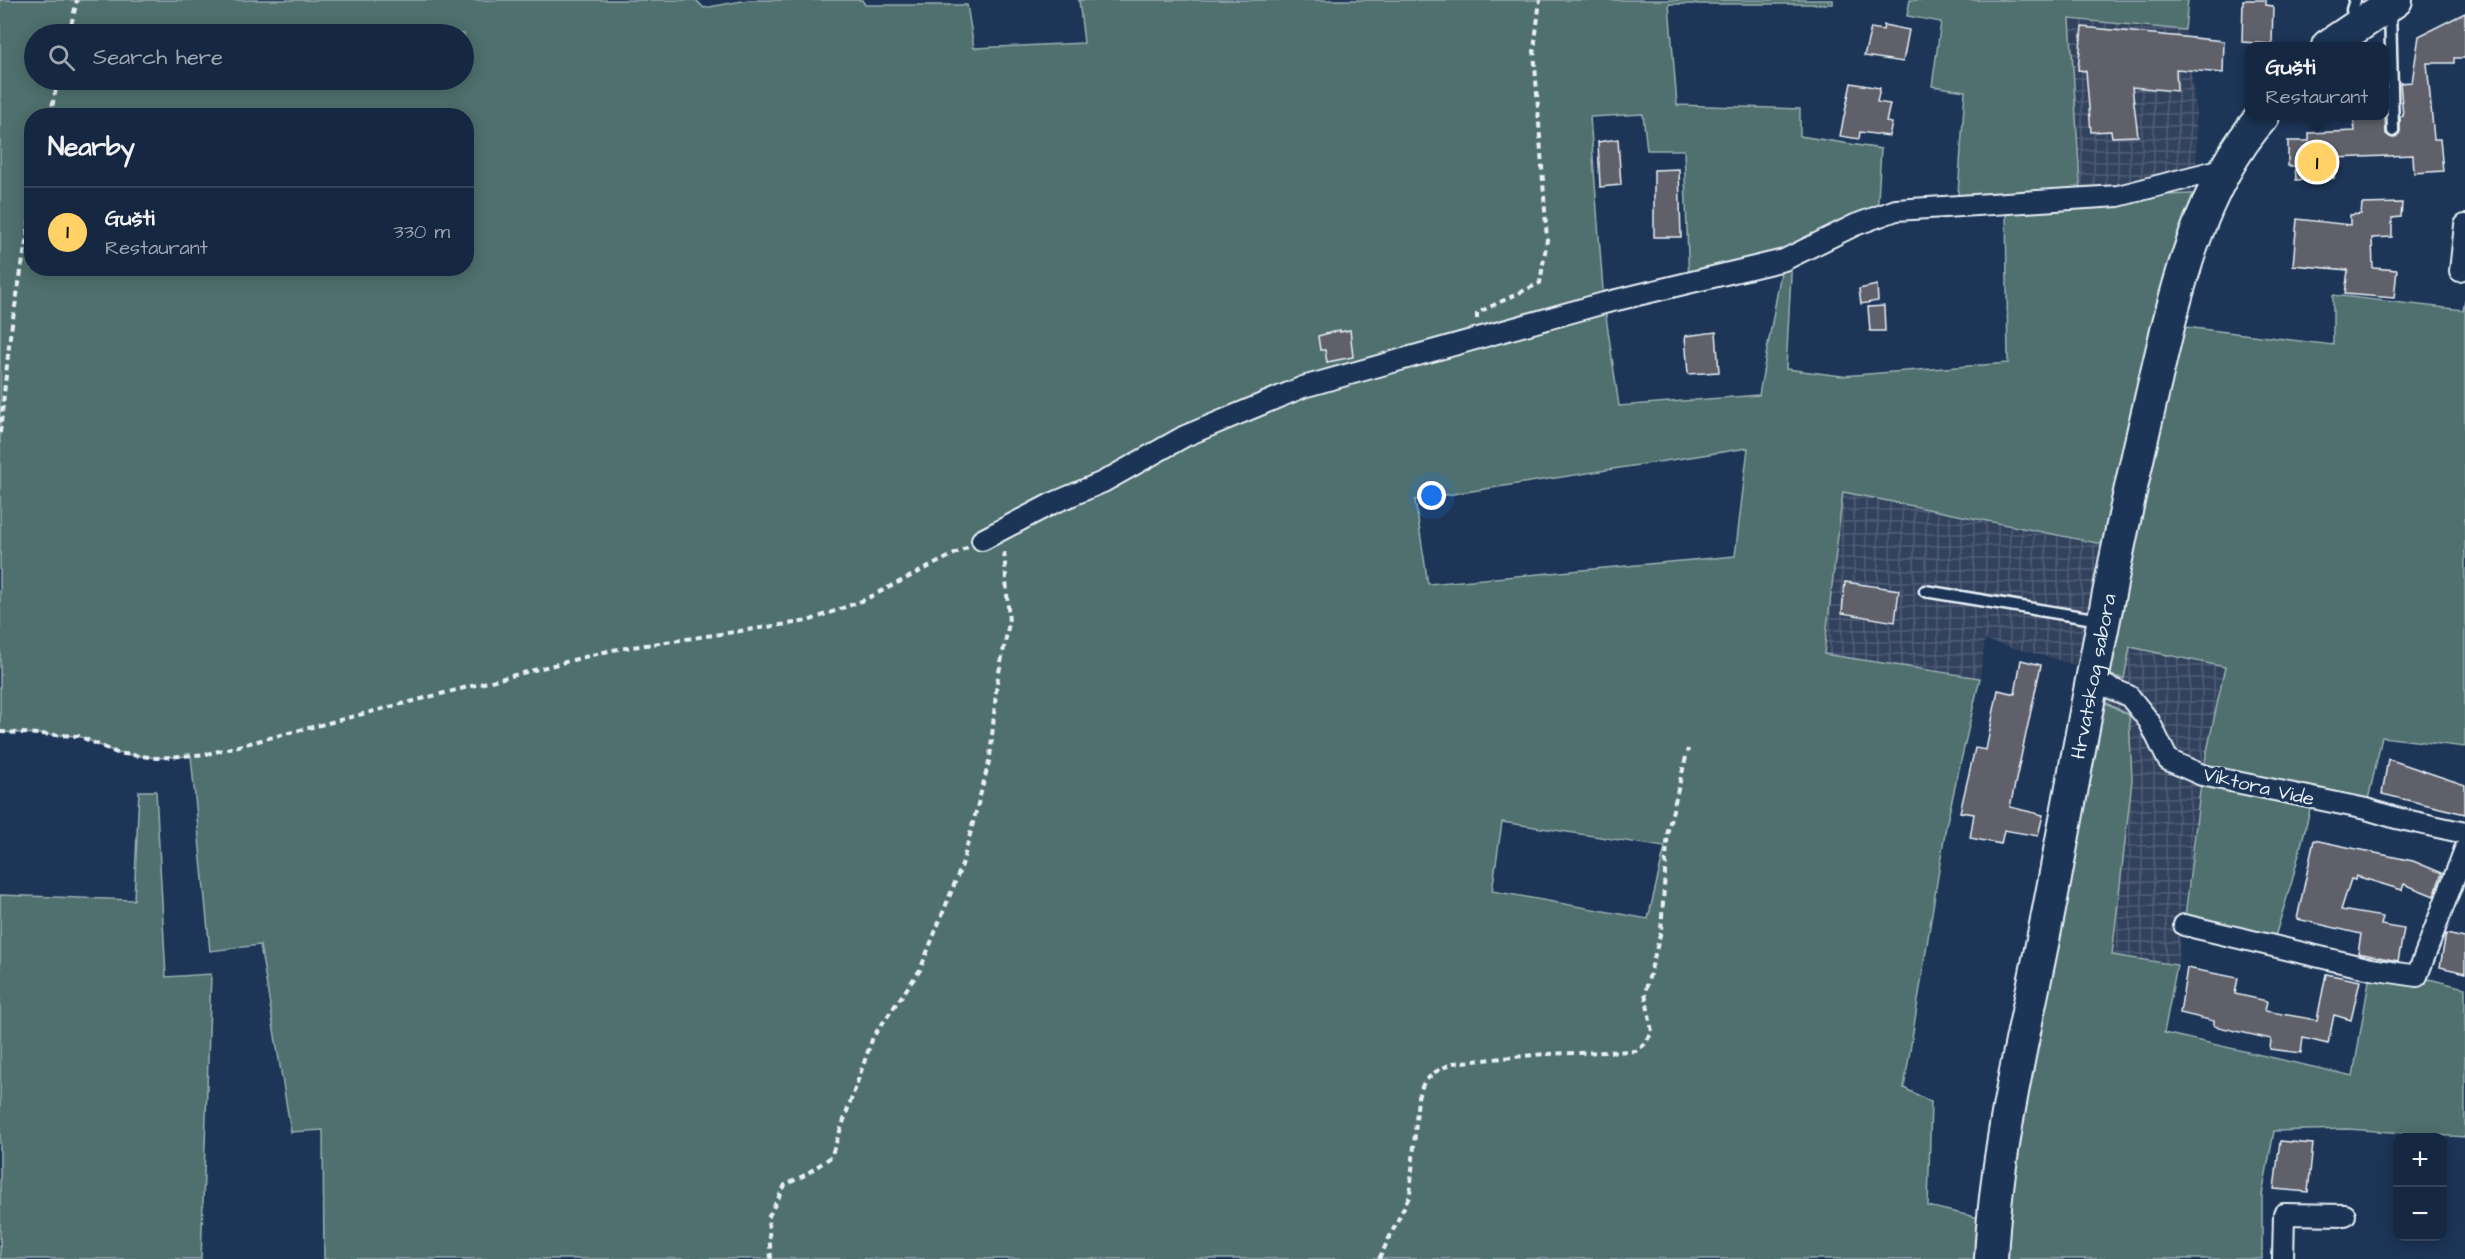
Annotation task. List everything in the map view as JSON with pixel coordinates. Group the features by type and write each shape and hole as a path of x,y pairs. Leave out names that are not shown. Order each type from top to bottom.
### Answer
{"main road":[{"path":"2331,42 2355,14 2393,2"},
{"name":"Hrvatskog sabora","path":"1991,1259 1993,1221 2007,1116 2049,914 2117,546 2168,325 2207,203 2223,169 2246,134 2259,120"}],"street":[{"path":"982,540 1051,504 1103,482 1185,436 1303,387 1605,303 1784,260 1855,225 1896,210 2118,196 2223,169"},
{"path":"2460,271 2465,225"},
{"name":"Viktora Vide","path":"2092,680 2129,696 2149,721 2168,760 2202,775 2366,809 2465,833"},
{"path":"2184,925 2371,969 2417,976 2465,849"},
{"path":"2283,1259 2284,1214 2345,1215"}],"lane":[{"path":"2393,2 2393,131"},
{"path":"1925,591 2103,620"}],"path":[{"path":"71,24 77,0"},
{"path":"1477,338 1477,313 1540,283 1547,240 1534,50 1540,0"},
{"path":"52,108 56,90"},
{"path":"0,433 10,336 24,254"},
{"path":"771,1259 768,1218 785,1185 806,1175 831,1157 873,1036 920,970 962,865 990,758 997,682 1009,623 1004,553 1010,525"},
{"path":"0,732 79,736 117,753 156,758 207,754 612,650 808,621 864,600 982,540"},
{"path":"1379,1259 1410,1195 1418,1097 1424,1082 1435,1072 1454,1063 1544,1054 1636,1050 1645,1044 1652,1032 1645,993 1661,931 1668,830 1688,749"}],"shaded area":[{"path":"2070,19 2185,30 2196,110 2197,175 2212,193 2081,199"},
{"path":"1843,492 2117,546 2130,647 2225,667 2202,775 2177,965 2112,955 2132,780 2129,715 2089,694 2094,670 1985,640 1980,678 1824,654"}],"green space":[{"path":"0,0 696,0 704,8 748,0 862,0 865,5 967,5 974,48 1084,43 1079,0 1833,0 1833,4 1669,4 1677,105 1800,109 1800,136 1881,149 1877,217 1792,256 1786,369 1842,376 2008,363 2006,205 1957,208 1965,91 1932,86 1941,22 1907,16 1910,0 2188,0 2185,30 2070,19 2081,199 2212,193 2169,325 2333,345 2333,295 2463,310 2465,299 2465,747 2382,737 2366,809 2313,798 2292,881 2272,946 2184,925 2202,775 2225,667 2130,647 2124,679 2094,670 2117,547 1843,492 1824,654 1980,678 1946,826 1904,1088 1931,1102 1928,1206 1992,1221 2089,694 2129,715 2132,780 2112,955 2177,965 2164,1033 2353,1076 2371,969 2417,976 2465,988 2465,1137 2447,1136 2447,1133 2347,1129 2274,1131 2262,1195 2262,1259 324,1259 323,1130 291,1132 260,945 210,951 191,756 156,758 117,753 79,736 0,732","holes":["1643,114 1647,150 1684,150 1689,283 1783,261 1759,395 1619,406 1604,303 1590,117","1748,448 1735,556 1428,584 1415,500","1502,822 1665,847 1648,919 1492,891"]},
{"path":"139,791 156,791 166,977 211,974 201,1259 0,1259 0,895 134,900"}],"building":[{"path":"2243,0 2266,0 2266,5 2273,6 2272,42 2242,42"},
{"path":"2465,13 2465,58 2454,58 2454,63 2427,63 2434,139 2440,139 2443,171 2414,173 2413,155 2334,158 2334,178 2296,180 2295,166 2288,166 2288,141 2309,141 2309,133 2355,131 2354,120 2385,120 2386,134 2393,138 2397,137 2400,131 2400,116 2403,116 2400,83 2412,82 2419,36"},
{"path":"1884,25 1909,30 1903,62 1864,56 1871,28 1883,30"},
{"path":"2082,27 2224,41 2223,73 2176,69 2177,91 2132,87 2138,136 2112,137 2111,131 2091,132 2086,71 2078,70"},
{"path":"1851,83 1880,88 1877,102 1890,104 1886,122 1892,123 1889,136 1860,132 1859,139 1840,136"},
{"path":"1618,139 1621,185 1600,187 1598,142"},
{"path":"1679,169 1681,237 1654,237 1654,170"},
{"path":"2402,203 2401,217 2392,218 2392,237 2372,238 2373,268 2397,270 2394,298 2345,294 2348,270 2293,265 2297,219 2350,225 2350,215 2361,214 2362,204"},
{"path":"1877,285 1878,301 1861,304 1859,289"},
{"path":"1884,306 1885,331 1870,331 1868,307"},
{"path":"1340,330 1340,332 1350,330 1353,357 1327,362 1325,350 1320,350 1318,336"},
{"path":"1716,332 1719,372 1688,374 1685,336"},
{"path":"1845,582 1899,590 1895,622 1842,613"},
{"path":"2021,660 2041,665 2010,807 2043,815 2038,836 2004,830 2001,844 1970,838 1974,814 1960,812 1975,748 1986,750 1998,690 2015,694"},
{"path":"2388,759 2465,785 2465,814 2382,794"},
{"path":"2314,840 2413,861 2442,873 2434,896 2404,884 2402,890 2356,876 2355,880 2351,879 2341,910 2383,917 2381,925 2404,929 2398,961 2358,953 2361,934 2297,919"},
{"path":"2446,934 2465,938 2465,973 2440,967"},
{"path":"2187,968 2238,978 2235,994 2267,1001 2265,1011 2317,1020 2326,974 2360,981 2351,1020 2334,1015 2328,1044 2303,1038 2301,1053 2270,1049 2271,1039 2214,1026 2214,1021 2180,1013"},
{"path":"2280,1141 2313,1144 2308,1192 2274,1189"}],"place":[{"name":"Gušti","path":"2317,162"}]}
